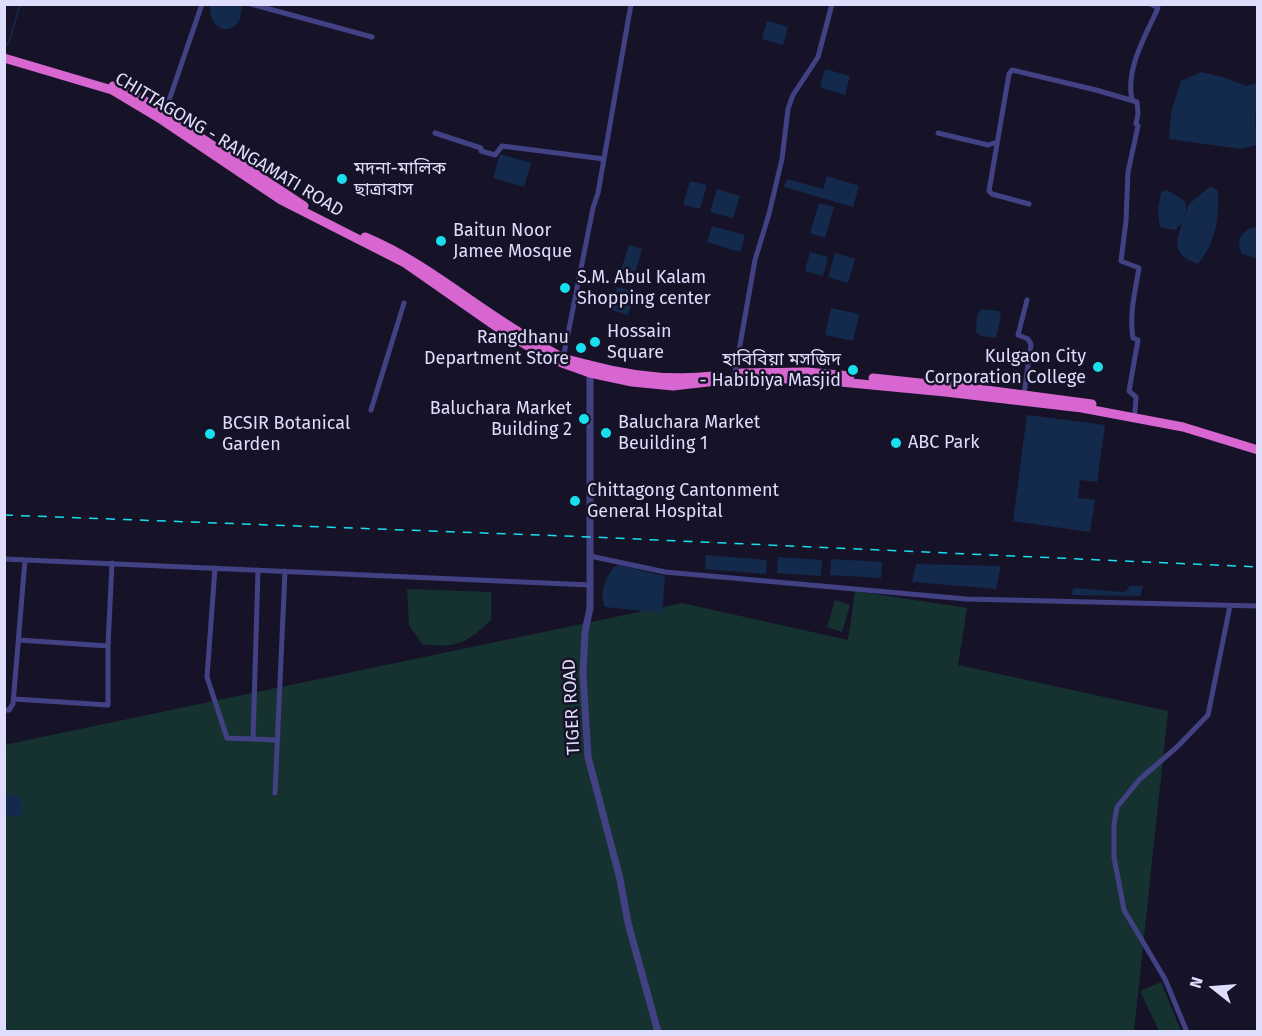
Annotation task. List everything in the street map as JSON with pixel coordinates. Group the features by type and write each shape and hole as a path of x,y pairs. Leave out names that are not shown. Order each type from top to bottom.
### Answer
{"highway":[{"name":"CHITTAGONG - RANGAMATI ROAD","path":"4,55 112,90 163,116 281,200 405,263 504,332 531,348 590,373 632,382 673,386 734,376 809,379 1082,408 1183,427 1257,450"},
{"name":"CHITTAGONG - RANGAMATI ROAD","path":"563,360 621,373 664,379 807,372 1024,394 1070,400 1182,422 1257,444"}],"street":[{"path":"163,116 202,4"},
{"path":"251,4 372,37"},
{"path":"563,360 604,159 632,4"},
{"path":"734,376 755,260 782,159 788,109 793,95 818,57 832,4"},
{"path":"1132,100 1132,78 1137,55 1158,8 1151,4"},
{"path":"1029,204 990,193 1009,74 1012,70 1137,102 1138,114 1128,172 1126,221 1121,261 1139,268 1137,290 1131,309 1133,338 1138,340 1129,392 1136,397 1135,412"},
{"path":"435,133 482,148 481,151 495,155 502,146 604,159"},
{"path":"938,133 988,145 998,142"},
{"path":"1024,394 1031,344 1028,339 1018,335 1027,300"},
{"path":"370,410 404,303"},
{"name":"TIGER ROAD","path":"590,373 590,585 583,674 588,758 620,879 628,923 658,1032"},
{"path":"590,556 665,572 966,599 1257,606"},
{"path":"4,559 590,585"},
{"path":"4,710 9,711 14,704 25,560"},
{"path":"14,699 108,705 112,563"},
{"path":"215,568 207,677 227,738 277,740"},
{"path":"253,739 258,570"},
{"path":"275,793 285,571"},
{"path":"1187,1032 1165,979 1124,910 1114,857 1113,838 1117,807 1139,780 1209,715 1230,606"},
{"path":"19,640 108,646"}],"green space":[{"path":"407,589 491,592 491,620 468,639 452,645 422,644 409,625"},
{"path":"855,591 967,608 958,665 1168,711 1134,1031 5,1031 4,745 682,603 848,640"},
{"path":"835,600 850,605 842,632 827,627"},
{"path":"1161,982 1181,1031 1159,1031 1140,991"}],"water":[{"path":"211,5 240,5 242,7 238,23 226,29 217,26 211,17"},
{"path":"767,21 788,27 783,45 762,39"},
{"path":"825,69 850,76 845,95 820,87"},
{"path":"1201,72 1246,86 1257,83 1257,112 1255,115 1257,145 1241,149 1169,139 1171,113 1181,81"},
{"path":"500,154 531,163 524,187 493,178"},
{"path":"827,176 859,186 853,207 784,187 787,179 823,189"},
{"path":"690,181 707,185 700,209 683,205"},
{"path":"1211,186 1218,191 1217,220 1213,238 1198,264 1184,257 1178,248 1182,223 1175,230 1160,227 1158,211 1161,192 1167,190 1185,201 1186,210 1183,221 1189,204"},
{"path":"717,189 740,196 733,218 710,212"},
{"path":"819,203 834,207 825,238 810,233"},
{"path":"712,226 745,235 740,252 707,242"},
{"path":"1254,227 1257,228 1257,257 1255,258 1242,254 1239,245 1242,234"},
{"path":"629,245 642,249 635,274 621,270"},
{"path":"810,252 828,257 823,276 805,271"},
{"path":"835,253 855,259 848,283 828,277"},
{"path":"617,287 635,292 628,315 611,310"},
{"path":"831,308 859,314 853,341 825,335"},
{"path":"981,309 999,311 1001,316 996,338 981,336 976,332 977,316"},
{"path":"1027,415 1105,425 1097,482 1080,480 1078,498 1095,500 1090,532 1013,521"},
{"path":"706,555 767,560 766,574 705,569"},
{"path":"778,557 822,560 821,576 777,573"},
{"path":"831,559 882,562 881,578 830,575"},
{"path":"916,564 1001,566 996,589 912,582"},
{"path":"619,565 665,576 662,613 605,607 604,586 614,567"},
{"path":"1130,586 1143,586 1140,596 1072,595 1073,588 1122,592"},
{"path":"4,794 21,797 22,816 5,816"}],"waterway":[{"path":"4,48 9,42 20,4"}],"railway":[{"path":"4,515 591,537 1258,567"}],"place":[{"name":"মদনা-মালিক ছাত্রাবাস","path":"342,179"},
{"name":"Baitun Noor Jamee Mosque","path":"441,241"},
{"name":"S.M. Abul Kalam Shopping center","path":"565,288"},
{"name":"Hossain Square","path":"595,342"},
{"name":"Rangdhanu Department Store","path":"581,348"},
{"name":"Kulgaon City Corporation College","path":"1098,367"},
{"name":"হাবিবিয়া মসজিদ - Habibiya Masjid","path":"853,370"},
{"name":"Baluchara Market Building 2","path":"584,419"},
{"name":"Baluchara Market Beuilding 1","path":"606,433"},
{"name":"BCSIR Botanical Garden","path":"210,434"},
{"name":"ABC Park","path":"896,443"},
{"name":"Chittagong Cantonment General Hospital","path":"575,501"}]}
